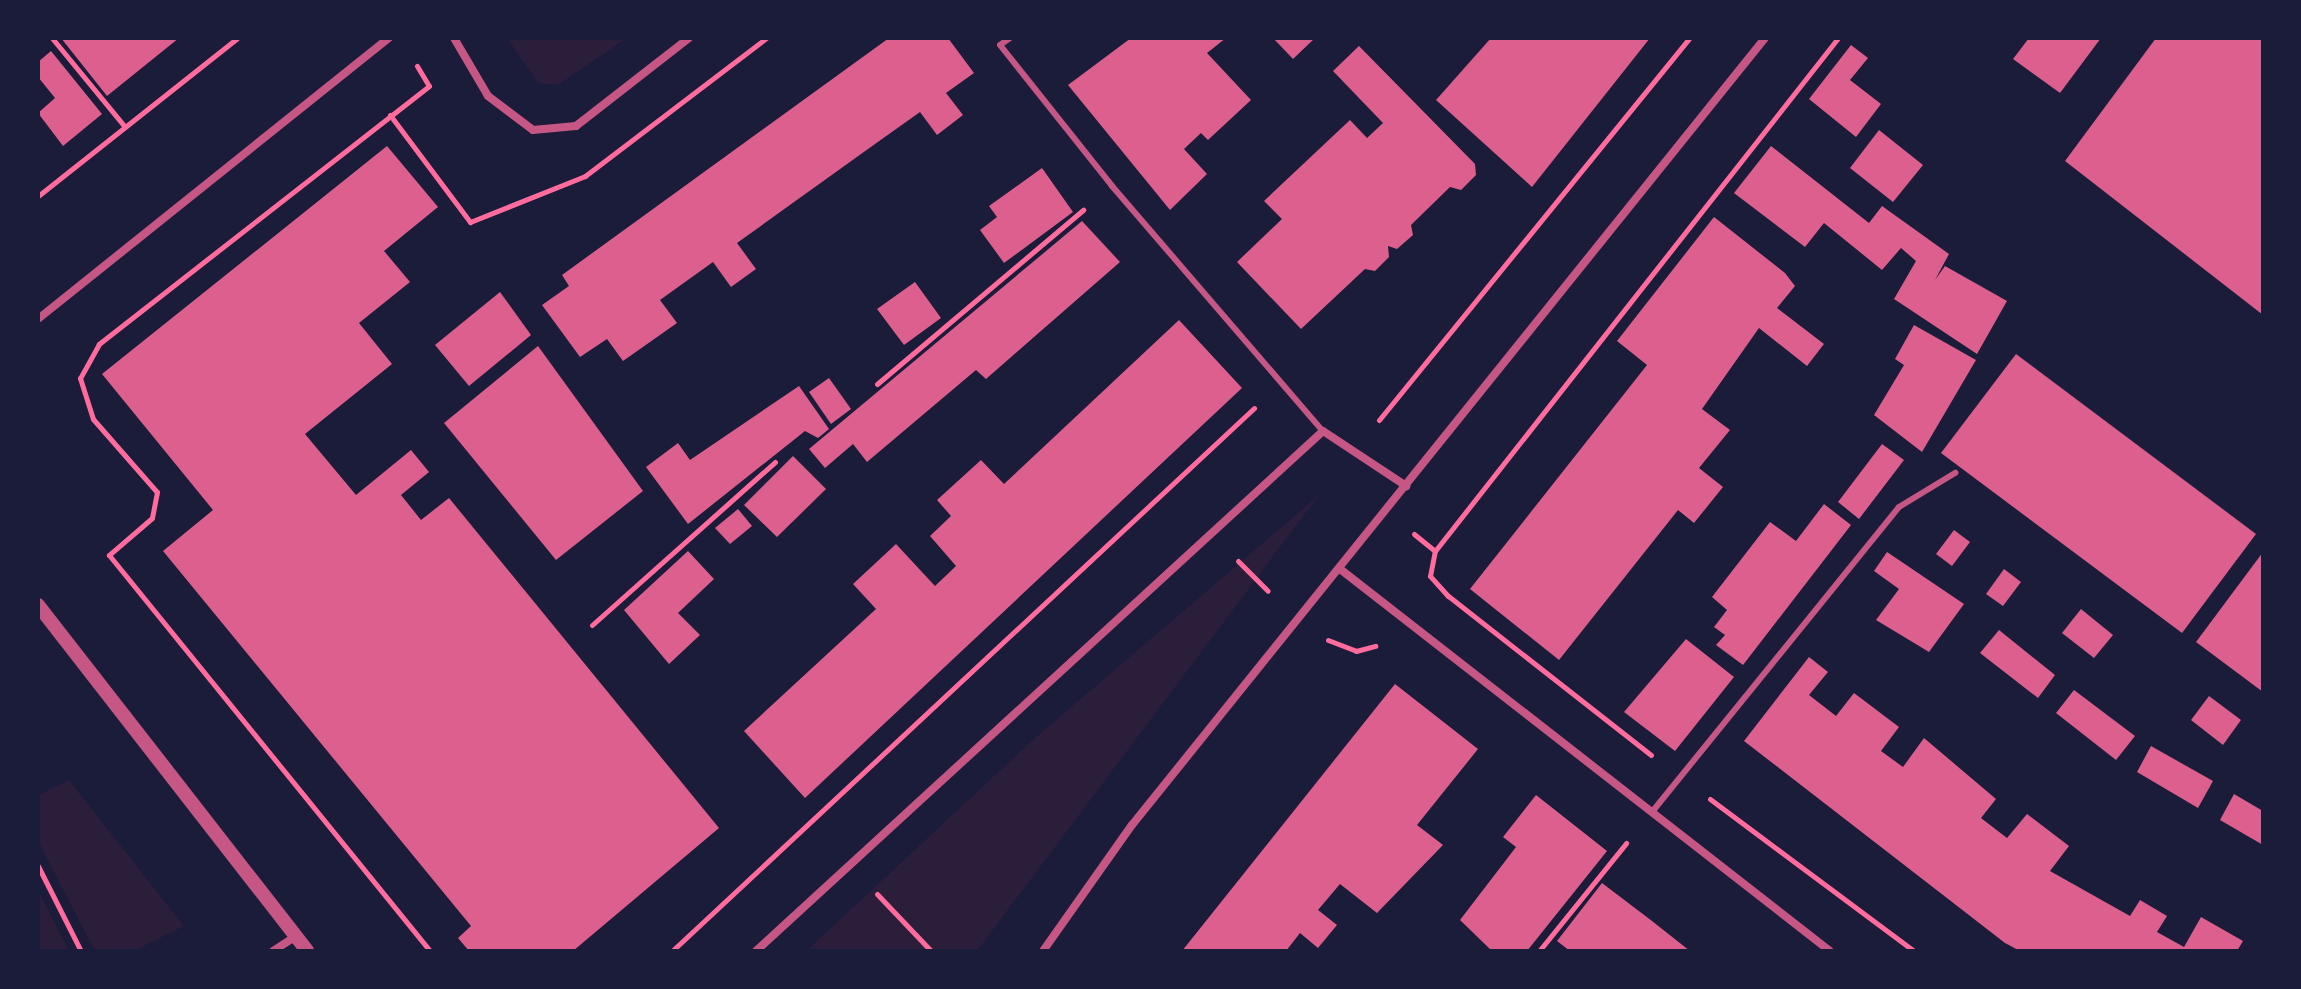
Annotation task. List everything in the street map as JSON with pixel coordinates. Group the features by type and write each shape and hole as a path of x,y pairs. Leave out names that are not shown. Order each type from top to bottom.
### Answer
{"street":[{"path":"38,319 389,38"},
{"path":"454,38 488,96 533,130 576,126 689,38"},
{"path":"1043,951 1132,825 1765,38"},
{"path":"756,951 1323,431 1406,486"},
{"path":"1340,569 1830,951"},
{"path":"38,605 307,951"},
{"path":"273,951 296,936"}],"lane":[{"path":"1010,38 1000,45 1112,186 1323,431"},
{"path":"1652,812 1899,507 1955,473"}],"path":[{"path":"52,38 125,127"},
{"path":"38,196 237,38"},
{"path":"1353,451 1689,38"},
{"path":"1838,38 1435,551 1430,576 1448,596 1680,777 1914,951"},
{"path":"414,62 429,86 99,344 80,378 93,419 157,492 152,518 109,555 430,951"},
{"path":"877,384 1112,186"},
{"path":"672,951 1281,383"},
{"path":"592,625 775,462"},
{"path":"1539,951 1652,812"},
{"path":"849,864 931,951"},
{"path":"38,866 81,951"}],"shaded area":[{"path":"507,38 627,38 558,85 538,83"},
{"path":"1319,495 977,951 806,951 1036,737"},
{"path":"69,780 184,926 134,951 95,951 38,841 38,795"},
{"path":"38,890 69,951 38,951"}],"building":[{"path":"61,38 179,38 107,96"},
{"path":"889,38 948,38 974,73 946,93 963,115 937,135 920,112 737,243 756,269 731,287 713,262 660,300 677,323 623,361 607,339 580,357 542,305 569,286 562,275"},
{"path":"1131,38 1226,38 1207,53 1251,100 1208,140 1201,133 1184,149 1207,174 1170,210 1068,85"},
{"path":"1273,38 1315,38 1293,59"},
{"path":"1491,38 1650,38 1532,187 1436,100"},
{"path":"2029,38 2101,38 2060,93 2013,59"},
{"path":"2156,38 2263,38 2263,315 2065,161"},
{"path":"1851,45 1868,58 1850,80 1881,104 1856,137 1809,99"},
{"path":"1359,46 1475,164 1476,175 1461,190 1450,187 1411,225 1413,235 1397,249 1388,246 1389,257 1375,271 1365,269 1301,329 1237,262 1282,219 1264,201 1350,120 1367,138 1383,123 1333,71"},
{"path":"51,51 102,114 63,146 38,113 55,98 38,77 38,62"},
{"path":"1879,130 1923,165 1893,202 1850,168"},
{"path":"387,146 438,207 384,251 410,282 359,323 392,364 305,434 356,495 411,450 429,472 401,495 421,520 449,498 719,828 573,951 469,951 458,938 471,926 163,551 213,510 102,374"},
{"path":"1771,146 1869,223 1882,206 1949,254 1935,280 1945,266 2007,301 1977,354 1894,299 1916,261 1901,248 1882,270 1824,223 1805,247 1734,193"},
{"path":"1042,168 1073,212 1004,263 980,230 997,217 989,206"},
{"path":"1714,217 1785,273 1795,286 1777,308 1824,344 1807,366 1759,328 1702,409 1730,430 1699,468 1723,487 1694,523 1678,510 1559,660 1470,589 1647,365 1617,341"},
{"path":"1082,221 1120,262 986,379 976,370 867,462 853,444 825,468 809,449"},
{"path":"915,282 941,318 904,345 877,309"},
{"path":"500,292 531,335 469,386 435,345"},
{"path":"1179,320 1242,388 805,798 744,731 876,609 853,584 896,544 935,586 956,566 930,536 951,516 937,500 981,460 1004,484"},
{"path":"1914,325 1976,360 1922,452 1874,415 1904,365 1895,359"},
{"path":"538,346 643,491 556,560 444,423"},
{"path":"2016,354 2256,534 2182,633 1941,453"},
{"path":"829,378 851,409 831,424 809,392"},
{"path":"799,386 829,429 818,438 805,431 688,524 646,467 678,443 690,460"},
{"path":"1882,444 1904,460 1859,519 1838,502"},
{"path":"793,456 826,489 777,537 744,505"},
{"path":"1824,504 1851,525 1743,665 1716,645 1725,635 1714,627 1727,610 1712,597 1770,522 1796,541"},
{"path":"738,509 752,526 730,544 715,528"},
{"path":"1954,530 1970,542 1952,566 1936,554"},
{"path":"688,551 714,579 678,613 700,635 669,664 624,610"},
{"path":"1887,552 1964,604 1929,652 1876,620 1899,589 1874,571"},
{"path":"2263,552 2263,692 2196,642"},
{"path":"2004,569 2021,582 2003,606 1986,594"},
{"path":"2081,609 2113,635 2094,658 2062,633"},
{"path":"1999,630 2055,675 2038,698 1980,653"},
{"path":"1686,639 1734,677 1675,751 1624,712"},
{"path":"1809,657 1828,672 1809,695 1836,716 1854,693 1899,727 1881,751 1903,767 1924,738 1996,799 1981,818 2007,838 2027,814 2069,846 2050,871 2130,916 2140,900 2167,916 2157,932 2184,947 2201,917 2243,941 2237,951 2020,951 2005,943 1744,741"},
{"path":"1395,684 1478,749 1417,825 1443,845 1377,913 1340,884 1318,910 1337,925 1318,948 1300,933 1286,951 1182,951"},
{"path":"2074,690 2135,736 2116,760 2056,713"},
{"path":"2209,696 2241,720 2223,745 2191,720"},
{"path":"2151,746 2213,781 2198,808 2137,772"},
{"path":"2234,794 2263,811 2263,845 2220,820"},
{"path":"1536,795 1607,851 1527,951 1492,951 1460,920 1516,847 1503,837"},
{"path":"1602,883 1690,951 1570,951 1557,941"}]}
